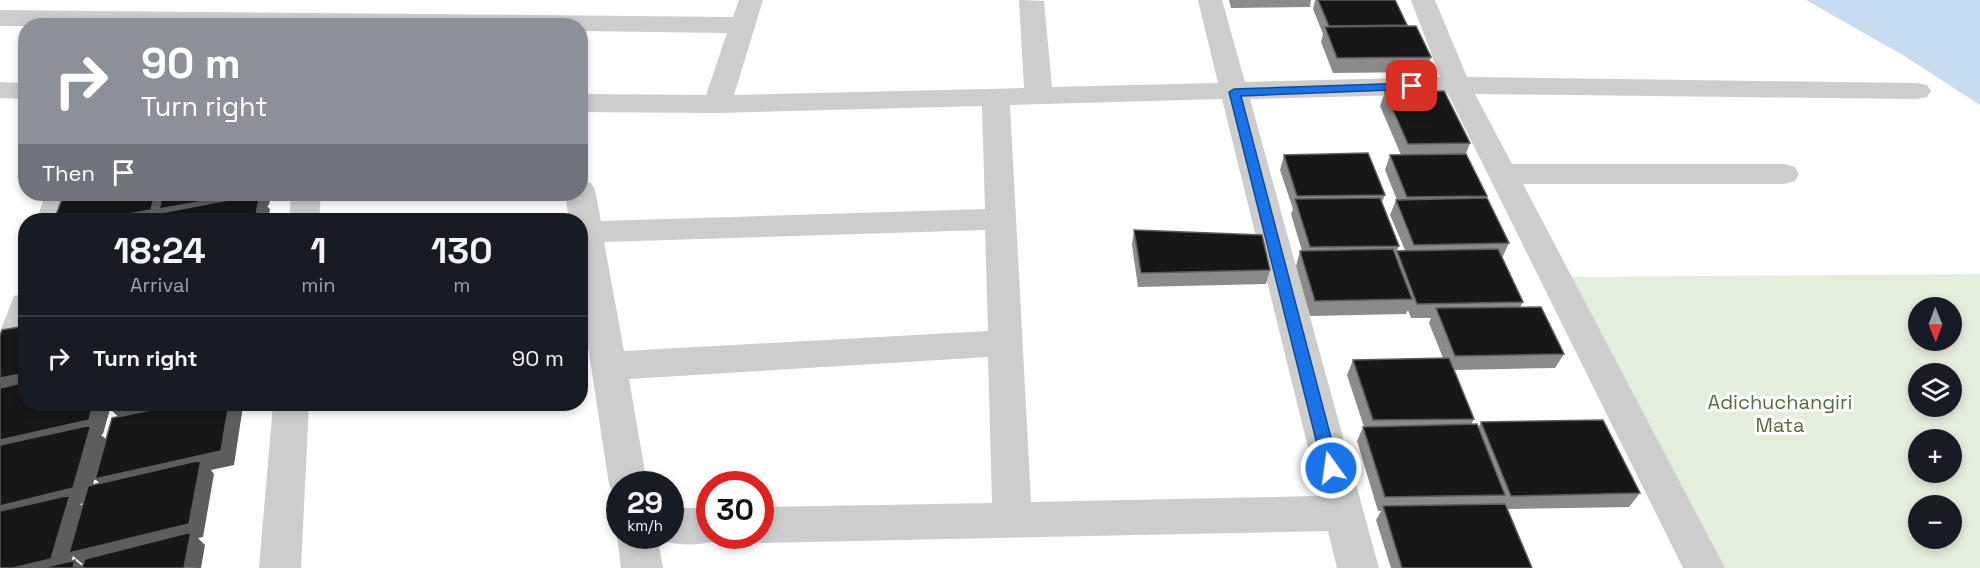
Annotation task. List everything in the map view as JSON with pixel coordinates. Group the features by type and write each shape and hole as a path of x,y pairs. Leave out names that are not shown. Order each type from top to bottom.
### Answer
{"street":[{"path":"372,18 386,0"},
{"path":"620,23 630,0"},
{"path":"717,104 752,0"},
{"path":"1210,0 1358,568"},
{"path":"1423,0 1457,85 1704,568"},
{"path":"1031,1 1039,97"},
{"path":"429,18 515,11 576,18"},
{"path":"0,18 18,18"},
{"path":"588,19 620,23 743,25"},
{"path":"588,104 717,104 996,98 1457,85 1917,91"},
{"path":"0,90 18,91"},
{"path":"996,98 1012,520"},
{"path":"1503,174 1784,174"},
{"path":"588,232 1000,219"},
{"path":"588,238 626,471"},
{"path":"0,384 18,329"},
{"path":"609,366 1005,343"},
{"path":"279,568 290,411"},
{"path":"774,525 1342,513"},
{"path":"638,549 642,568"}],"green space":[{"name":"Adichuchangiri Mata","path":"1980,274 1980,568 1704,568 1555,277"}],"water":[{"path":"1806,0 1980,0 1980,105 1906,57"}],"building":[{"path":"1318,0 1395,0 1407,25 1329,26"},
{"path":"1416,26 1431,57 1337,58 1325,27"},
{"path":"1444,91 1470,143 1408,144 1385,92"},
{"path":"1368,153 1385,195 1297,196 1284,155"},
{"path":"1466,154 1487,196 1407,197 1390,155"},
{"path":"1380,198 1399,246 1310,247 1295,199"},
{"path":"1487,198 1509,243 1414,245 1396,200"},
{"path":"61,201 153,201 151,210 134,213 57,213"},
{"path":"161,201 204,201 159,209"},
{"path":"223,201 259,201 256,213 160,213"},
{"path":"1134,230 1262,235 1270,270 1141,273"},
{"path":"1393,249 1412,299 1315,301 1300,251"},
{"path":"1498,249 1523,302 1417,304 1397,251"},
{"path":"1541,307 1564,354 1455,356 1436,308"},
{"path":"18,327 18,375 0,378 0,336 2,330"},
{"path":"1449,358 1474,419 1373,420 1353,360"},
{"path":"18,384 18,411 91,411 89,420 0,440 0,388"},
{"path":"146,411 228,411 221,451 95,479 112,418"},
{"path":"1603,420 1640,493 1511,496 1481,422"},
{"path":"1477,424 1505,495 1385,497 1363,427"},
{"path":"91,425 73,488 0,506 0,445"},
{"path":"201,460 189,524 69,553 88,486"},
{"path":"70,495 51,559 13,568 0,568 0,511"},
{"path":"1505,504 1532,568 1402,568 1383,506"},
{"path":"191,532 184,568 82,568 85,559"},
{"path":"75,560 73,568 42,568"}],"route":[{"path":"1331,468 1234,92 1412,86"}]}
